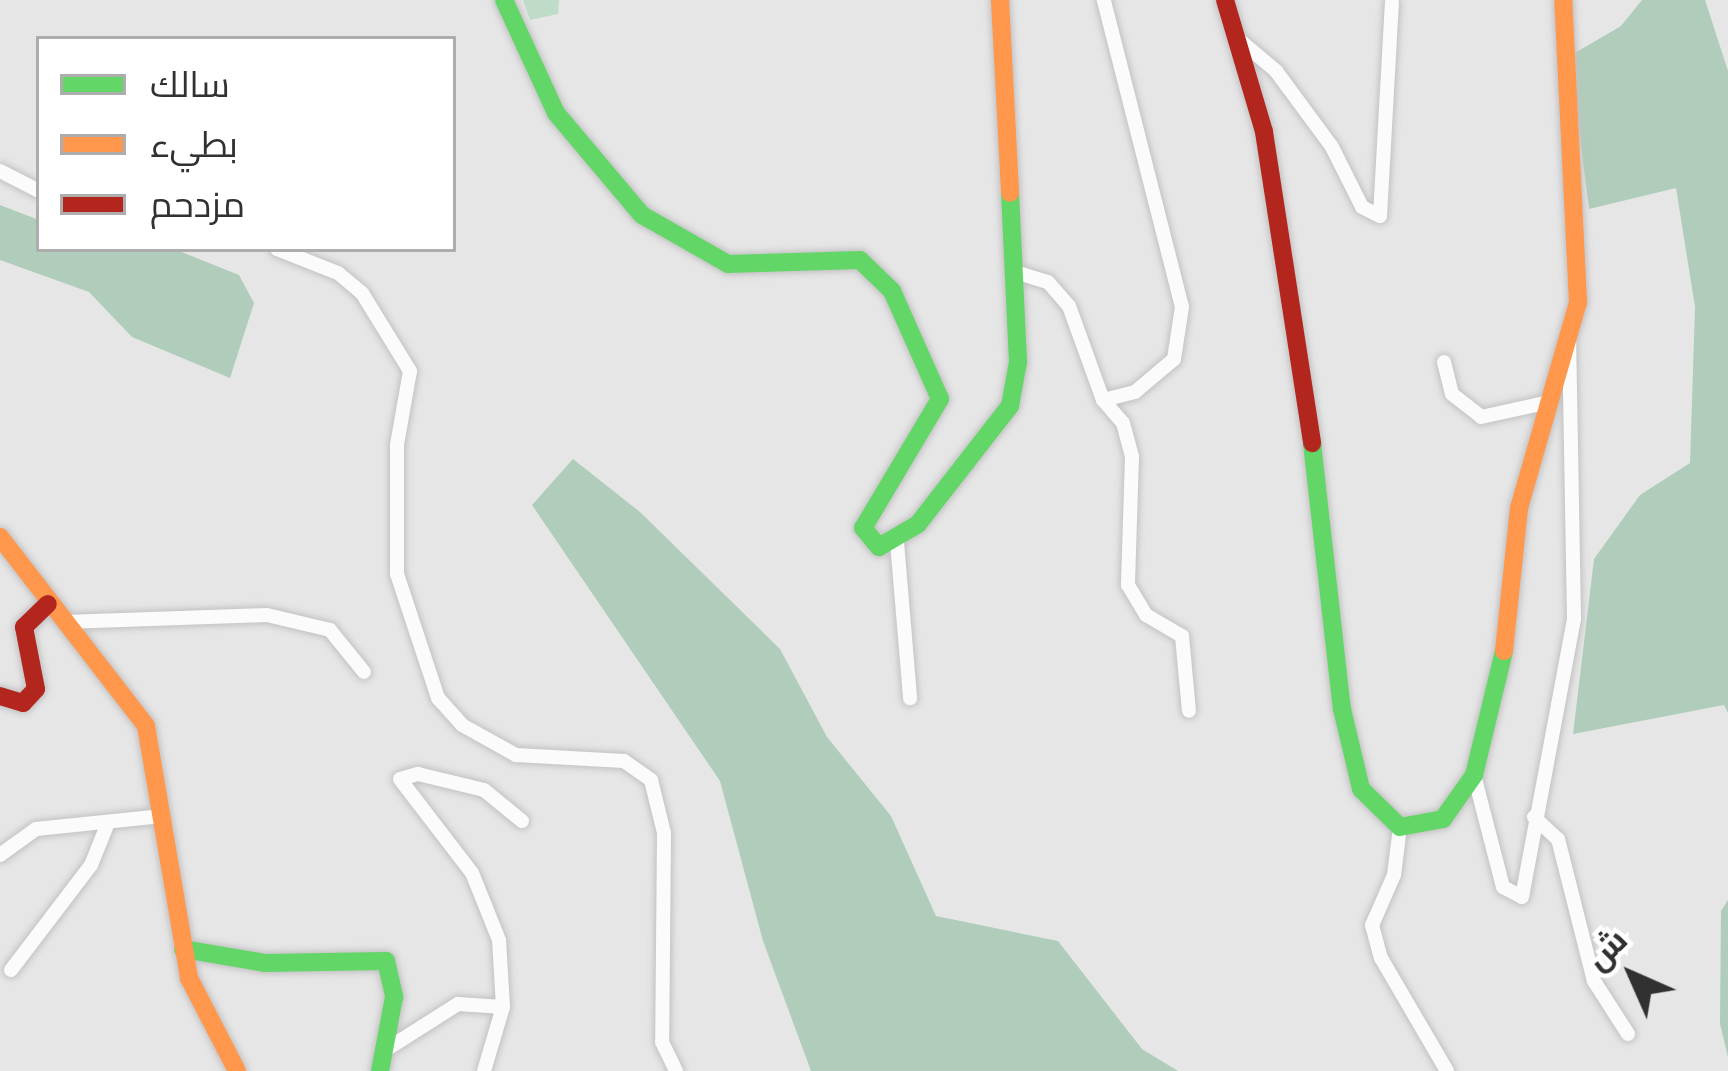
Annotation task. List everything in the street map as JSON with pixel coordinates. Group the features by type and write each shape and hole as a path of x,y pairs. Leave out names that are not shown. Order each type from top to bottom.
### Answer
{"street":[{"path":"504,0 556,113 642,215 728,264 860,260 892,291 931,364 940,399 863,528 879,547 897,542 1010,406 1015,272 1000,0"},
{"path":"1103,400 1135,392 1174,359 1182,307 1104,0"},
{"path":"1225,0 1264,132 1307,395 1337,689 1361,789 1400,827"},
{"path":"1474,775 1493,860 1512,897 1526,892 1534,817 1574,619 1577,473 1569,337 1580,236 1563,0"},
{"path":"1238,38 1276,71 1332,147 1362,207 1380,216 1392,2"},
{"path":"0,171 36,189"},
{"path":"285,252 338,273 362,293 410,370 397,445 398,574 439,698 462,725 516,754 624,761 651,780 664,833 662,1042 676,1071"},
{"path":"1015,272 1048,282 1069,306 1103,400 1123,423 1132,456 1128,585 1146,615 1182,636 1189,711"},
{"path":"1400,827 1443,819 1474,775 1501,678 1519,508 1545,403 1569,337"},
{"path":"1444,362 1452,394 1481,417 1545,403"},
{"path":"0,537 146,726 183,949 211,1031 237,1071"},
{"path":"897,542 910,698"},
{"path":"0,696 23,703 36,688 24,627 48,604"},
{"path":"64,622 268,615 330,629 364,672"},
{"path":"484,1071 502,1007 499,940 486,901 400,778 418,774 484,790 522,820"},
{"path":"0,855 36,829 106,828 162,816"},
{"path":"1534,817 1558,839 1594,981 1628,1034"},
{"path":"1400,827 1394,875 1372,925 1381,958 1447,1071"},
{"path":"11,970 91,865 106,828"},
{"path":"183,949 265,963 337,966 380,958 394,988 380,1071"},
{"path":"387,1049 458,1004 502,1007"}],"green space":[{"path":"523,0 559,0 558,14 530,20"},
{"path":"1642,0 1705,0 1728,71 1728,713 1724,705 1573,734 1594,559 1640,495 1690,463 1695,307 1676,188 1589,209 1580,139 1573,54 1621,26"},
{"path":"0,205 36,219 36,252 182,252 239,275 254,303 230,378 132,337 89,292 0,260"},
{"path":"573,459 640,512 780,649 827,737 891,816 936,916 1058,941 1142,1049 1178,1071 811,1071 763,941 720,781 532,505"},
{"path":"1728,900 1728,1057 1720,1024 1721,911"}],"traffic: fast":[{"path":"504,0 556,113 642,215 728,264 860,260 892,291 940,399 863,528 879,547 918,524 1010,406 1018,362 1010,193"},
{"path":"1312,443 1342,709 1361,789 1400,827 1443,819 1474,775 1504,651"},
{"path":"183,949 265,963 386,961 394,997 380,1071"}],"traffic: slow":[{"path":"1000,0 1010,193"},
{"path":"1504,651 1519,508 1578,302 1563,0"},
{"path":"0,537 146,726 189,978 237,1071"}],"traffic: jam":[{"path":"1225,0 1264,132 1312,443"},
{"path":"0,696 23,703 36,689 24,627 48,604"}]}
